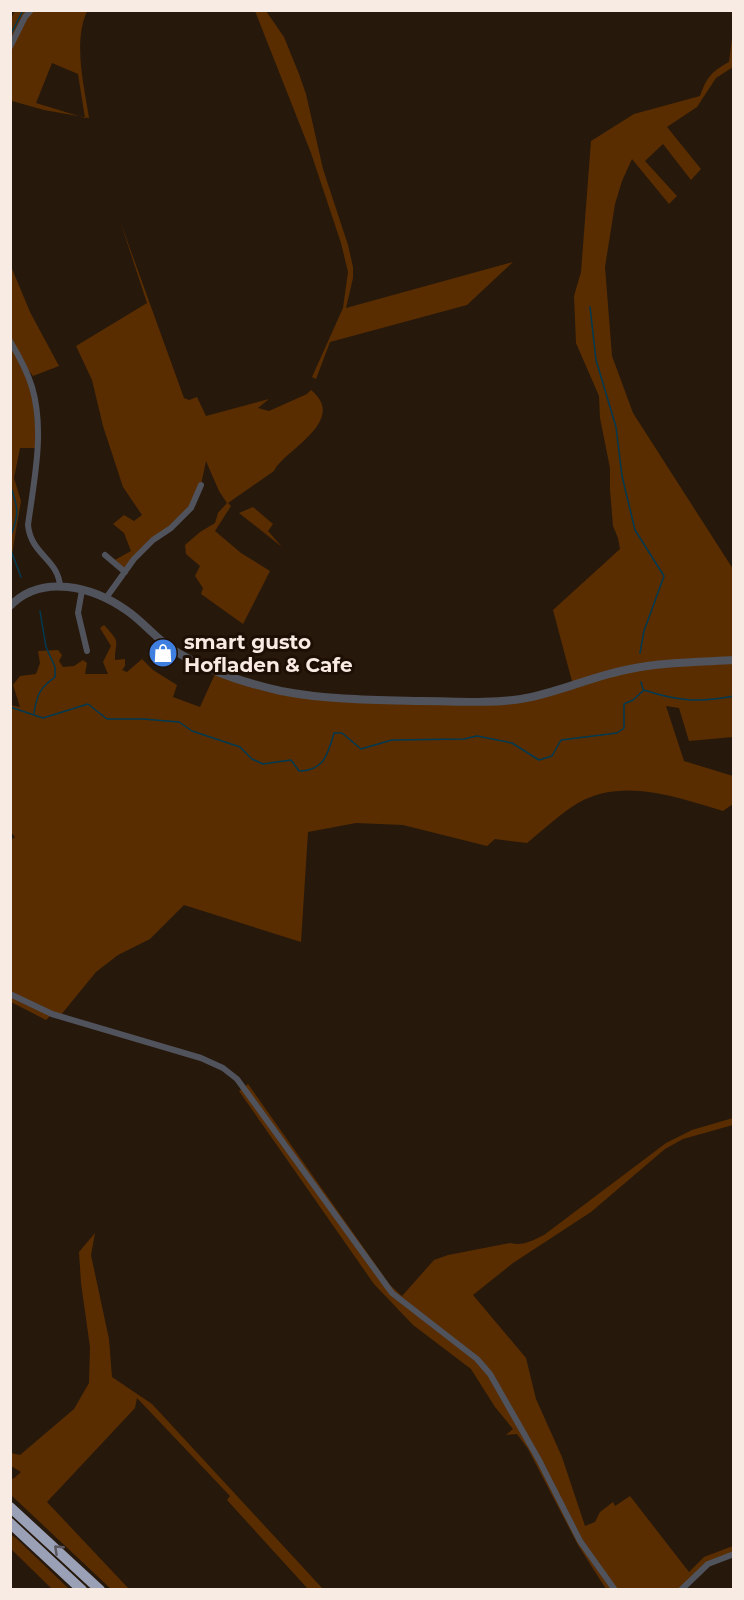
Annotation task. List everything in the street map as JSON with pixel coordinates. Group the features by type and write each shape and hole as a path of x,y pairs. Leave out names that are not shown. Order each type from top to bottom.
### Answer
{"highway":[{"path":"10,1507 100,1590"},
{"path":"10,1523 82,1590"}],"street":[{"path":"10,47 25,17 32,10"},
{"path":"10,341 32,386 38,422 29,533 35,547 57,571 60,586"},
{"path":"106,598 153,540 171,528 191,508 201,485"},
{"path":"105,555 125,572"},
{"path":"10,606 36,589 60,586 82,590 106,598 126,610 176,652 227,675 281,690 346,699 493,702 542,696 630,669 734,660"},
{"path":"82,590 78,613 87,651"},
{"path":"10,994 52,1014 201,1058 223,1068 237,1079 392,1293 477,1359 490,1374 539,1460 580,1541 615,1590"},
{"path":"681,1590 708,1564 734,1554"}],"shaded area":[{"path":"15,11 87,11 83,23 80,50 89,118 85,117 78,74 52,63 36,103 79,116 12,101 11,105 10,20"},
{"path":"255,11 266,11 284,37 306,94 323,169 353,267 353,278 346,308 513,262 467,305 330,342 316,379 312,377 343,308 348,272 341,243 311,153"},
{"path":"733,30 733,67 716,78 697,107 667,127 701,169 691,180 663,144 645,161 677,196 669,204 632,159 615,204 605,267 612,356 633,413 733,569 733,737 689,741 679,708 666,706 684,761 733,776 733,804 723,811 651,792 614,791 596,795 578,803 527,843 495,839 487,846 403,825 356,823 308,832 301,942 184,905 150,939 118,955 96,972 60,1016 52,1014 46,1020 11,1002 10,841 15,837 10,831 10,705 20,707 13,685 20,676 36,674 40,663 38,651 58,650 62,655 59,661 63,667 74,666 83,660 87,663 85,674 108,674 103,662 111,646 100,628 104,625 116,642 115,660 125,659 125,666 122,670 127,672 142,659 153,670 177,685 173,697 200,707 215,674 314,695 493,702 573,685 553,610 620,549 613,526 610,468 600,418 599,396 576,343 574,296 581,272 591,141 634,114 700,96 710,76 729,62"},
{"path":"120,221 184,398 189,400 197,397 206,416 269,399 258,408 269,411 311,390 321,402 323,413 319,424 311,434 274,471 228,503 231,506 215,531 241,553 270,571 243,624 201,594 203,588 195,576 200,566 186,554 185,545 215,523 218,513 227,503 206,461 201,485 191,508 153,540 125,572 113,561 131,551 124,533 113,524 124,515 134,521 142,515 123,487 103,426 92,380 76,346 147,303"},
{"path":"10,264 30,312 59,366 33,376 25,366 32,385 37,448 20,448 14,478 21,501 11,560"},
{"path":"253,507 273,524 268,531 282,547 239,513"},
{"path":"248,1084 390,1285 402,1296 434,1260 448,1255 510,1243 523,1243 544,1235 666,1143 692,1130 733,1118 733,1125 683,1139 665,1149 591,1212 513,1263 473,1295 526,1358 536,1399 562,1457 585,1526 595,1522 600,1512 613,1502 615,1506 630,1496 689,1572 704,1557 733,1546 733,1554 708,1565 681,1589 606,1589 578,1545 528,1449 517,1434 506,1435 513,1429 495,1407 471,1369 413,1325 374,1284 239,1091"},
{"path":"95,1233 91,1255 109,1339 112,1377 152,1404 323,1589 308,1589 227,1500 230,1496 137,1398 135,1408 47,1502 129,1589 111,1589 11,1495 11,1477 13,1479 21,1472 11,1466 11,1453 20,1455 74,1409 89,1383 90,1347 79,1252"},
{"path":"10,1534 69,1589 52,1589 11,1549"}],"waterway":[{"path":"10,36 23,10"},
{"path":"590,307 596,360 616,427 622,476 635,530 664,576 644,631 640,653"},
{"path":"10,485 17,511 10,537"},
{"path":"10,548 21,577"},
{"path":"34,713 40,692 55,677 55,667 46,647 40,611"},
{"path":"641,682 643,689"},
{"path":"10,707 43,718 88,704 107,719 179,722 192,731 240,747 252,759 263,764 291,760 299,771 314,768 324,760 334,733 342,733 361,749 392,740 464,739 477,736 512,743 539,760 552,756 561,740 617,733 624,728 624,704 633,700 644,690 688,700 710,700 734,696"}],"place":[{"name":"smart gusto Hofladen & Cafe","path":"163,653"}]}
